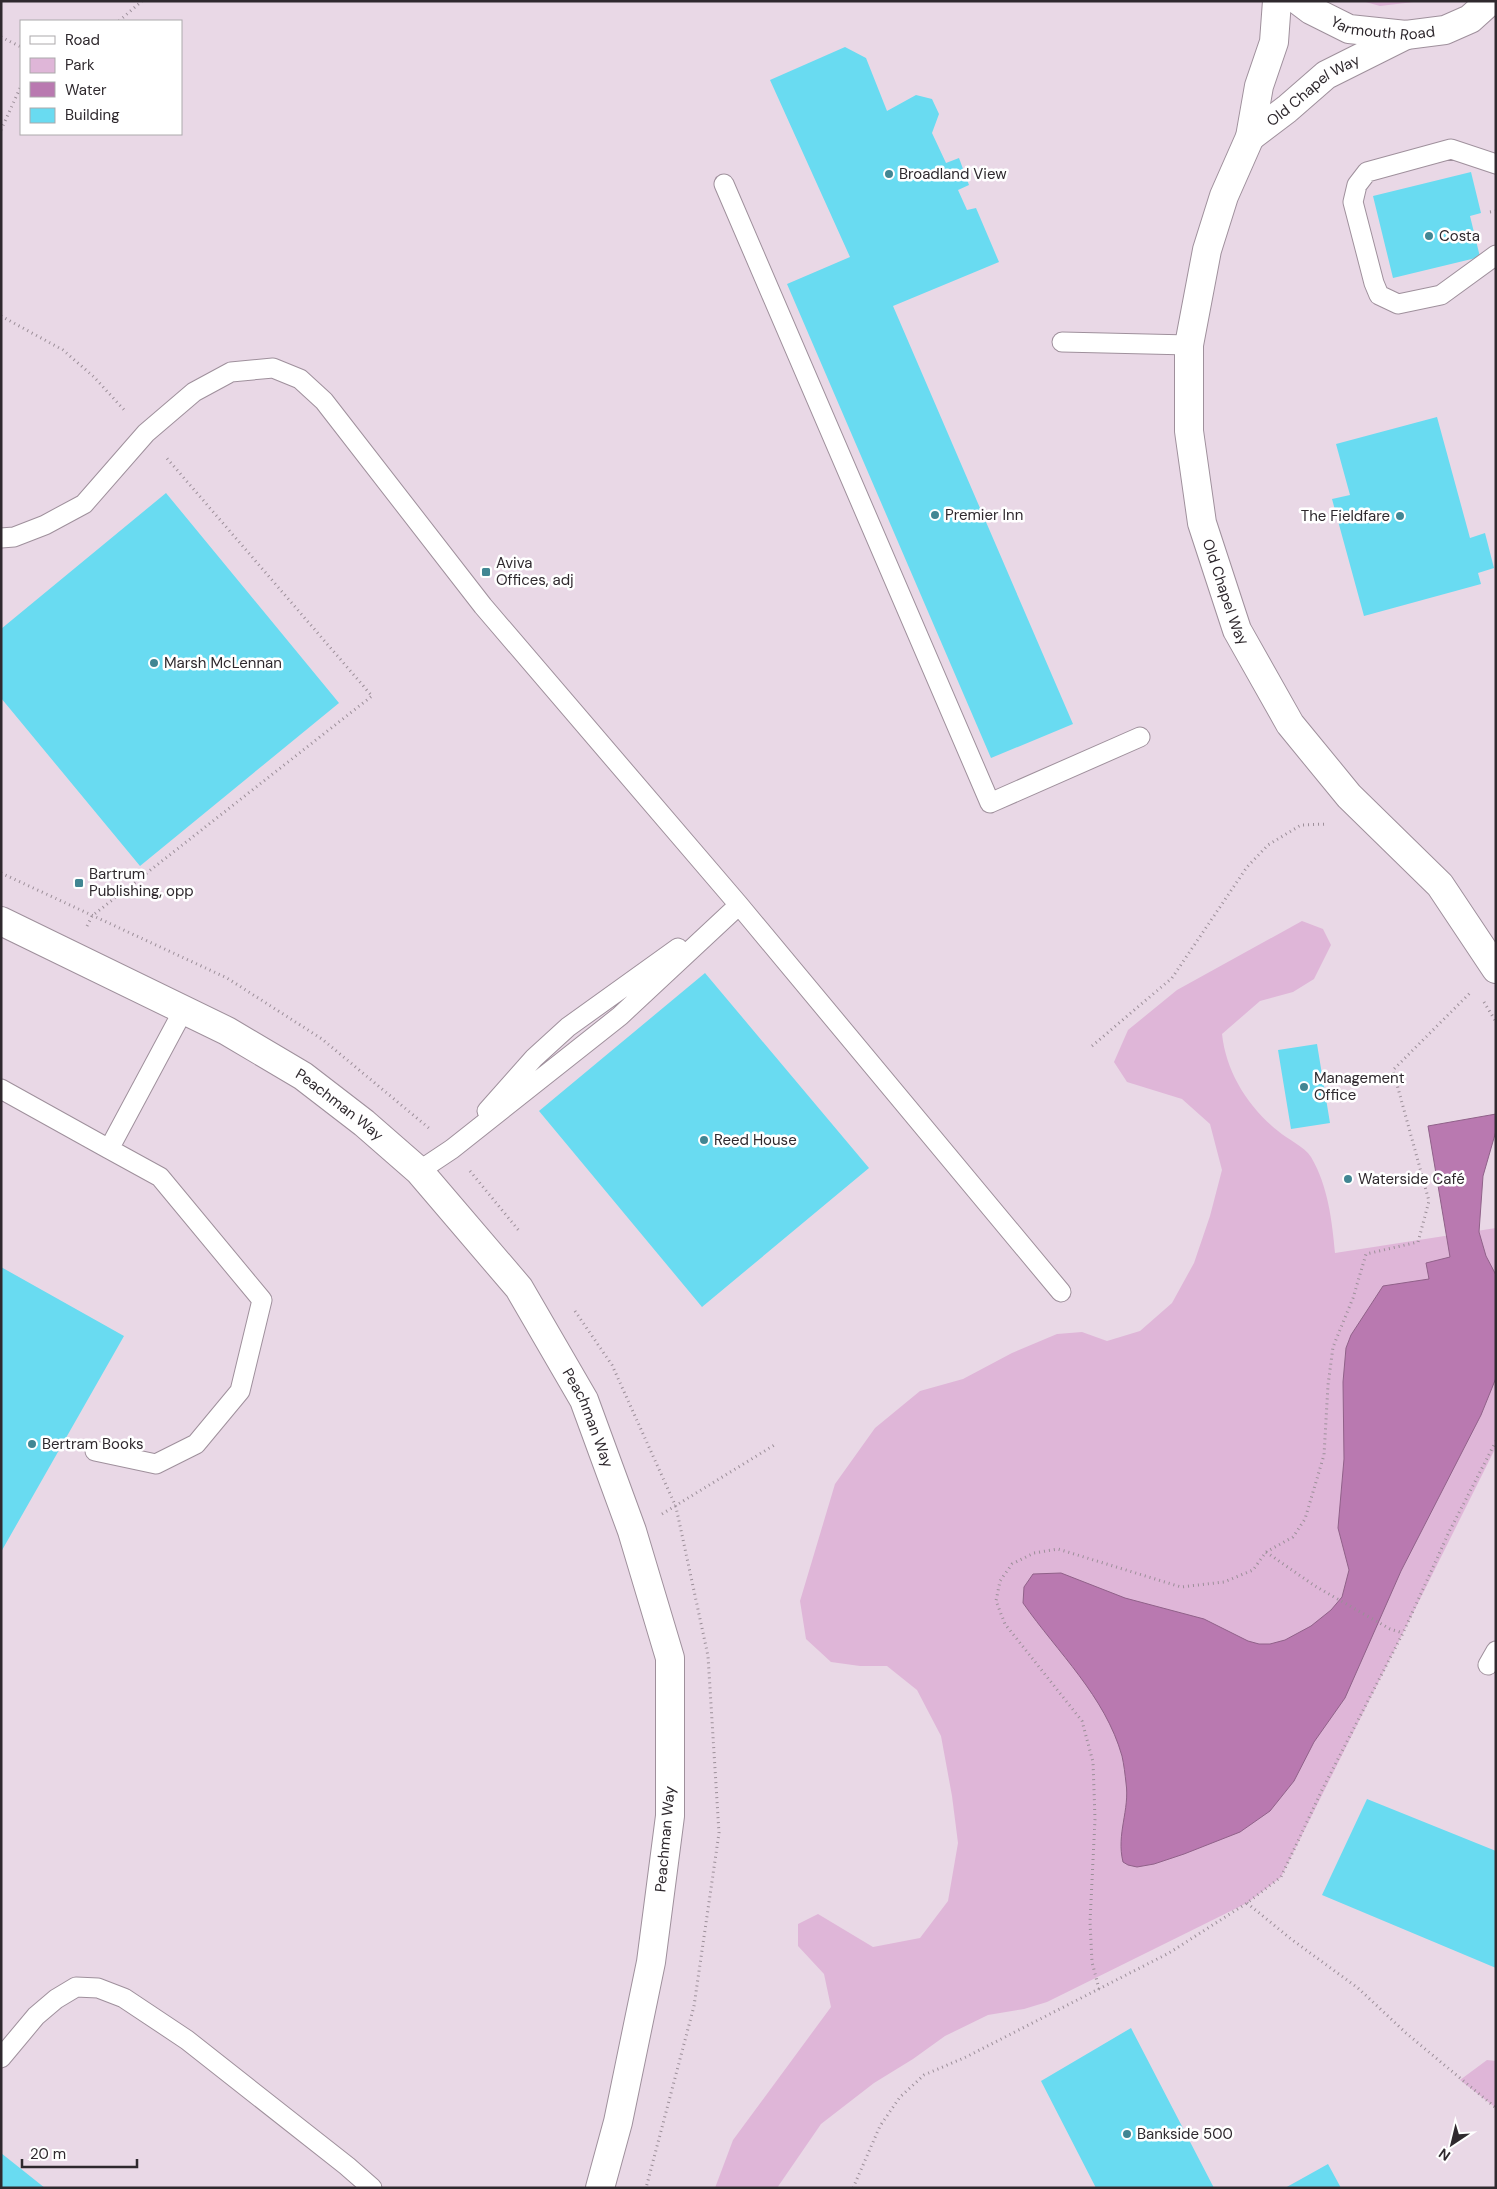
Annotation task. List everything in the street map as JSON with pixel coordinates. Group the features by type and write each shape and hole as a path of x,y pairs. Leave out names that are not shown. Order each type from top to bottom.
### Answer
{"main road":[{"name":"Old Chapel Way","path":"1277,1 1274,42 1259,86 1250,137 1224,196 1206,250 1189,345 1188,431 1202,522 1238,630 1290,724 1348,796 1440,885 1496,970"},
{"name":"Yarmouth Road","path":"1299,1 1311,10 1349,29 1406,35 1445,30 1485,15"},
{"name":"Old Chapel Way","path":"1250,137 1287,109 1326,75 1406,35"},
{"name":"Peachman Way","path":"1,921 227,1031 303,1076 364,1123 419,1171 519,1288 584,1400 632,1531 670,1658 670,1816 651,1962 618,2122 600,2188"}],"lane":[{"path":"1496,164 1451,148 1367,172 1357,185 1353,202 1379,296 1398,304 1441,295 1496,254"},
{"path":"724,184 990,803 1140,737"},
{"path":"1062,342 1189,345"},
{"path":"1,538 14,536 45,525 84,504 146,433 194,392 231,372 273,368 300,379 324,401 483,606 739,905 1061,1292"},
{"path":"419,1171 452,1149 534,1058 568,1027 739,905"},
{"path":"109,1149 184,1009"},
{"path":"1,1089 160,1177 262,1300 240,1391 196,1444 156,1464 95,1451"},
{"path":"1,2058 36,2016 56,1998 76,1986 98,1988 124,1998 187,2040 347,2166 372,2188"}],"path":[{"path":"120,20 142,1"},
{"path":"1,37 20,46"},
{"path":"1,130 20,88"},
{"path":"1490,212 1496,211"},
{"path":"1,316 63,350 94,376 146,433 372,696 92,916 70,954"},
{"path":"1092,1046 1172,978 1247,867 1268,845 1301,825 1334,825"},
{"path":"1,873 227,978 322,1039 394,1097 452,1149 525,1239"},
{"path":"1099,1989 1092,1962 1090,1922 1095,1819 1093,1762 1082,1721 1005,1624 996,1601 1000,1581 1012,1564 1034,1553 1058,1549 1181,1587 1224,1582 1253,1570 1266,1552 1293,1537 1305,1518 1324,1455 1328,1385 1333,1347 1353,1298 1366,1254 1418,1242 1429,1201 1393,1070 1476,988"},
{"path":"574,1310 612,1365 676,1506 708,1656 719,1834 694,2006 646,2188"},
{"path":"853,2188 880,2126 900,2097 924,2076 966,2057 1169,1953 1247,1903 1281,1878 1322,1790 1403,1632 1449,1532 1496,1441"},
{"path":"632,1531 776,1444"},
{"path":"1266,1552 1315,1586 1390,1629 1403,1632"},
{"path":"1247,1903 1291,1939 1358,1988 1406,2033 1496,2108"}],"green space":[{"path":"1362,1 1422,1 1380,6"},
{"path":"1302,921 1323,929 1331,945 1314,979 1293,992 1260,1001 1222,1034 1228,1062 1240,1088 1257,1111 1267,1122 1305,1150 1311,1157 1325,1191 1331,1216 1335,1253 1496,1228 1496,1447 1281,1877 1247,1903 1047,2002 1024,2009 988,2015 945,2036 913,2059 874,2083 821,2124 777,2188 715,2188 733,2140 831,2007 824,1974 798,1946 798,1924 818,1914 873,1947 920,1938 948,1901 958,1843 941,1736 917,1690 887,1666 860,1666 831,1662 806,1639 800,1601 835,1484 875,1428 920,1391 963,1379 1012,1353 1057,1334 1082,1332 1107,1341 1140,1331 1172,1303 1194,1263 1210,1216 1222,1170 1210,1124 1182,1099 1127,1082 1114,1062 1128,1030 1177,990"},
{"path":"1487,2060 1496,2061 1496,2108 1460,2080"}],"water":[{"path":"1496,1114 1496,1131 1483,1176 1479,1232 1486,1256 1496,1275 1496,1378 1481,1415 1401,1571 1345,1698 1314,1742 1294,1781 1270,1811 1240,1832 1184,1854 1154,1864 1137,1867 1128,1865 1123,1862 1121,1852 1127,1793 1126,1783 1122,1756 1114,1734 1092,1694 1023,1603 1024,1587 1033,1574 1061,1573 1125,1598 1204,1619 1248,1641 1259,1644 1270,1644 1285,1640 1311,1626 1331,1610 1342,1597 1349,1570 1338,1528 1344,1459 1343,1382 1346,1348 1351,1335 1383,1286 1429,1279 1426,1263 1450,1257 1428,1126"}],"building":[{"path":"845,47 866,58 887,111 916,95 932,99 939,114 932,133 946,163 959,158 969,185 958,190 967,210 976,208 999,262 893,306 1073,724 991,758 787,284 850,257 770,80"},
{"name":"Costa","path":"1471,172 1481,213 1470,216 1480,257 1393,278 1373,196"},
{"name":"The Fieldfare","path":"1437,417 1470,538 1485,533 1494,568 1478,573 1481,584 1364,616 1332,499 1350,495 1336,444"},
{"name":"Marsh McLennan","path":"166,493 339,703 140,866 1,698 1,629"},
{"name":"Reed House","path":"705,973 869,1168 702,1307 539,1111"},
{"name":"Management Office","path":"1317,1044 1330,1123 1291,1129 1278,1050"},
{"name":"Bertram Books","path":"1,1267 124,1336 1,1552"},
{"path":"1367,1799 1496,1851 1496,1968 1322,1895"},
{"name":"Bankside 500","path":"1131,2028 1214,2188 1096,2188 1041,2081"},
{"path":"1,2153 45,2188 1,2188"},
{"path":"1328,2164 1341,2188 1285,2188"}],"place":[{"name":"Broadland View","path":"889,174"},
{"name":"Costa","path":"1429,236"},
{"name":"Premier Inn","path":"935,515"},
{"name":"The Fieldfare","path":"1400,516"},
{"name":"Aviva Offices, adj","path":"486,572"},
{"name":"Marsh McLennan","path":"154,663"},
{"name":"Bartrum Publishing, opp","path":"79,883"},
{"name":"Management Office","path":"1304,1087"},
{"name":"Reed House","path":"704,1140"},
{"name":"Waterside Café","path":"1348,1179"},
{"name":"Bertram Books","path":"32,1444"},
{"name":"Bankside 500","path":"1127,2134"}]}
